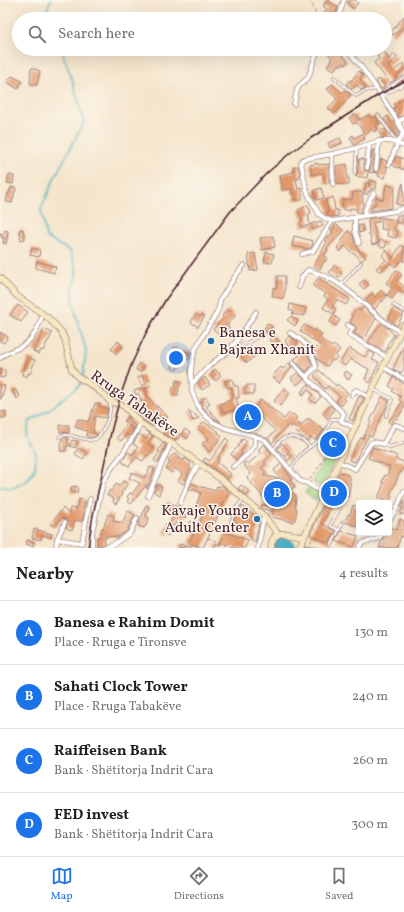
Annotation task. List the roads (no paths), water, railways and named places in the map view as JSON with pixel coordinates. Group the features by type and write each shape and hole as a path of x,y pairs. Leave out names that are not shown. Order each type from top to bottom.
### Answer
{"street":[{"path":"340,12 344,0"},
{"path":"294,104 297,90 308,78 316,56"},
{"path":"352,56 379,93 398,122 403,133 397,142 389,164"},
{"path":"398,122 404,118"},
{"path":"376,169 379,142"},
{"path":"404,146 397,142 379,142 332,154 304,159 301,163 309,196 315,208 323,218 332,220 355,218 404,208"},
{"path":"367,168 369,145"},
{"path":"332,154 333,184"},
{"path":"364,216 368,203 374,193"},
{"path":"355,218 355,231 359,243"},
{"path":"302,254 313,251 332,220"},
{"path":"244,265 220,300 216,314 195,350 190,372 192,392 199,408 213,422 225,428 256,436 265,440 300,481 307,483 324,494"},
{"path":"298,287 302,277 308,270 335,281 348,289 401,336"},
{"name":"Rruga Tabakëve","path":"0,278 16,296 53,322 62,333 72,370 79,378 99,390 110,402 120,404 140,423 171,443 222,480 264,516 278,534"},
{"path":"192,384 210,364 228,351 256,312"},
{"path":"0,358 8,352 22,346 31,339 38,329 43,314"},
{"path":"347,325 353,328 349,334 350,336 388,358"},
{"path":"299,548 383,367 401,336 404,325"},
{"path":"290,333 297,336 310,350 314,358 316,367 307,376 307,378"},
{"path":"293,363 344,414 341,421 355,428"},
{"path":"383,367 404,379"},
{"path":"352,395 356,390 369,397"},
{"path":"92,548 92,532 103,482 113,466 124,453 140,423"},
{"path":"339,462 355,469 369,444 374,442 383,444 394,425 404,428"},
{"path":"233,467 250,452 254,445 256,436"},
{"path":"148,496 171,443"},
{"path":"180,503 190,479 199,464"},
{"path":"392,516 404,491"},
{"path":"57,539 82,543 90,499"},
{"path":"258,548 264,516"},
{"path":"102,548 114,544 130,533 137,518"},
{"path":"56,548 57,539 65,522"},
{"path":"271,548 273,539 278,534 284,533 304,537"},
{"path":"359,548 360,544 363,542 375,540 381,536"}],"lane":[{"path":"334,77 356,96 367,90 379,93 404,84"},
{"path":"379,93 404,77"},
{"path":"378,115 397,142"},
{"path":"355,173 357,148"},
{"path":"341,285 361,263"},
{"path":"392,305 404,311"},
{"path":"228,351 234,350 265,333"},
{"path":"373,389 391,398 392,400 386,416"},
{"path":"59,437 65,435 91,440 98,437 109,419 111,409 110,402"},
{"path":"291,470 295,461 322,438 332,419 341,419"},
{"path":"274,450 280,440 289,437 298,437 310,447"},
{"path":"383,444 389,447 404,443"},
{"path":"324,494 339,505 340,508 331,526 339,530"},
{"path":"231,522 237,507 244,500"},
{"path":"331,546 343,522"}],"water":[{"path":"282,537 291,540 294,543 295,548 274,548 276,541"}],"waterway":[{"path":"48,12 47,8 51,0"},
{"path":"64,56 72,79 84,122 54,179 41,209 46,237 70,251 77,271 73,288 73,303 86,351 83,377"},
{"path":"0,487 13,488 27,481 35,469 36,454 27,436 29,422 50,409 79,386 82,381"}],"railway":[{"path":"88,548 93,515 121,394 132,363 146,333 166,299 230,212 266,174 290,153 311,138 380,94 404,81"}],"place":[{"name":"Banesa e Bajram Xhanit","path":"211,341"},
{"name":"Banesa e Rahim Domit","path":"248,417"},
{"name":"Raiffeisen Bank","path":"333,444"},
{"name":"FED invest","path":"334,493"},
{"name":"Sahati Clock Tower","path":"277,494"},
{"name":"Kavaje Young Adult Center","path":"257,519"}]}
